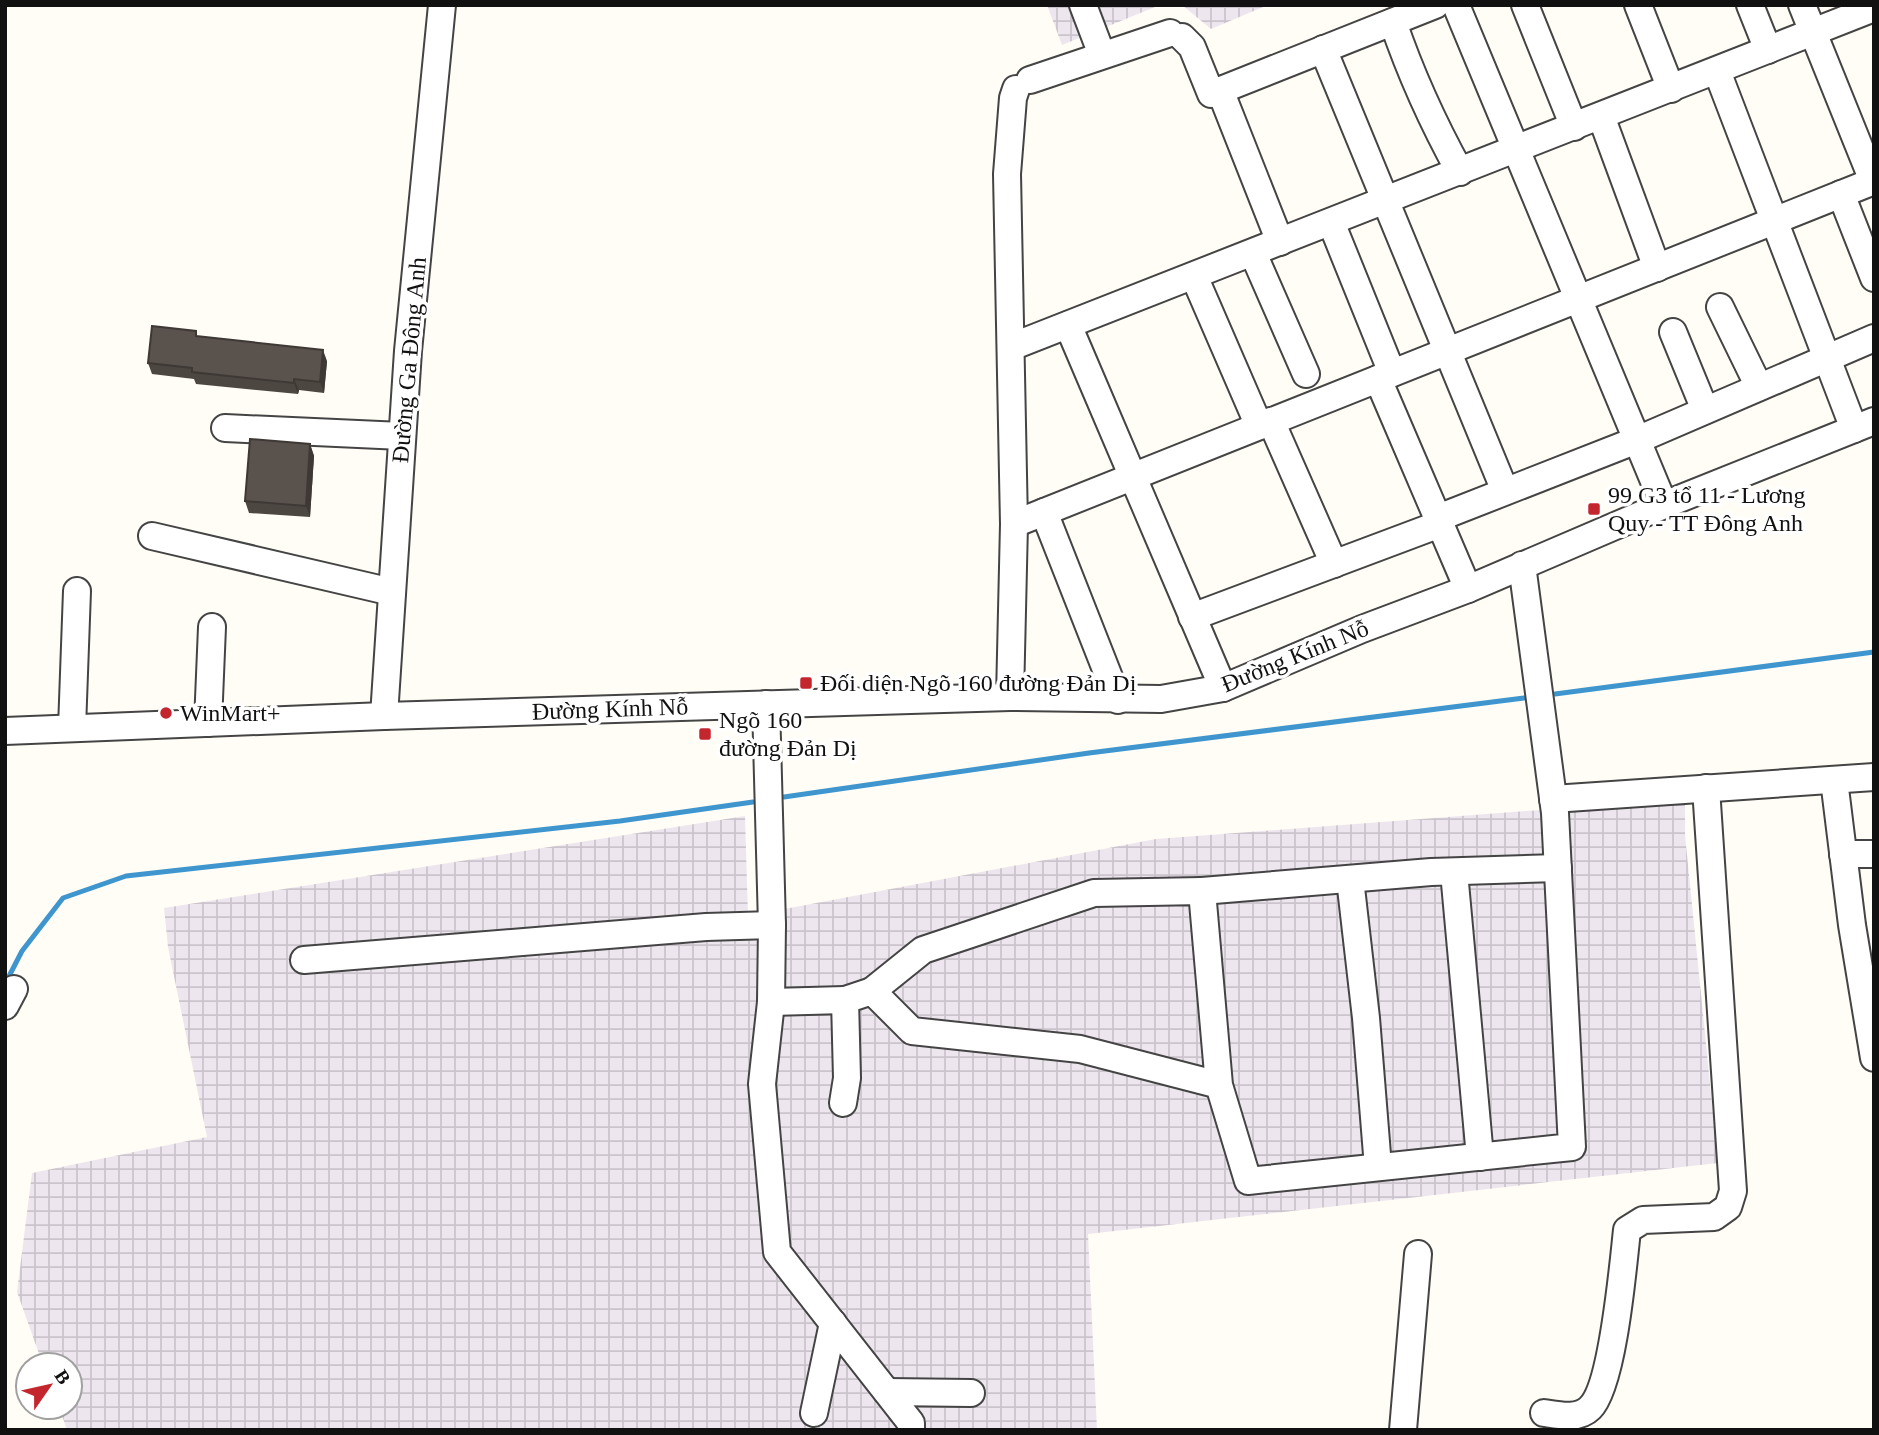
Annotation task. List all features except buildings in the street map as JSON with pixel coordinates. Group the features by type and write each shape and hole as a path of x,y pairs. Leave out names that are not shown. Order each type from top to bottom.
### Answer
{"street":[{"name":"Đường Ga Đông Anh","path":"384,716 408,351 442,5"},
{"path":"1083,5 1102,55"},
{"path":"1010,696 1014,524 1007,174 1013,98 1023,85 1102,55 1176,35 1192,47 1211,94 1436,5"},
{"path":"1456,5 1664,505"},
{"path":"1525,5 1574,127"},
{"path":"1638,5 1671,89"},
{"path":"1750,5 1768,50"},
{"path":"1014,524 1873,181 1802,5"},
{"path":"1010,347 1874,8"},
{"path":"1393,22 1432,121 1460,172"},
{"path":"1323,49 1506,491"},
{"path":"1717,71 1827,358 1864,425"},
{"path":"1220,90 1280,242"},
{"path":"1601,116 1657,268"},
{"path":"1841,194 1874,278"},
{"path":"1331,222 1439,521 1468,589"},
{"path":"1252,253 1306,373"},
{"path":"1194,276 1334,564"},
{"path":"1720,307 1759,387"},
{"path":"1068,325 1223,688"},
{"path":"1673,332 1705,410"},
{"path":"1192,617 1334,564 1506,491 1637,440 1874,338"},
{"name":"Đường Kính Nỗ","path":"5,731 1010,696 1161,699 1223,688 1864,425"},
{"path":"225,428 402,436"},
{"path":"1044,512 1118,700"},
{"path":"152,536 392,592"},
{"path":"1202,891 1219,1085 1248,1181 1572,1147 1553,799 1522,565"},
{"path":"72,728 77,591"},
{"path":"208,723 212,627"},
{"path":"766,704 772,925 771,1002 762,1084 777,1252 911,1423 911,1430"},
{"path":"1553,799 1874,778"},
{"path":"1834,780 1843,854 1865,954 1874,1058"},
{"path":"1544,1413 1568,1417 1589,1410 1600,1394 1617,1315 1627,1230 1643,1220 1714,1217 1728,1207 1733,1191 1706,788"},
{"path":"1843,854 1874,854"},
{"path":"771,1002 845,1000 872,991 923,950 1094,893 1202,891 1454,872 1558,868"},
{"path":"1454,872 1480,1157"},
{"path":"1350,879 1366,1018 1378,1167"},
{"path":"304,960 706,927 772,925"},
{"path":"872,991 912,1031 1080,1049 1219,1085"},
{"path":"843,1103 847,1078 845,1000"},
{"path":"1404,1430 1418,1254"},
{"path":"814,1413 833,1323"},
{"path":"887,1392 971,1393"}],"shaded area":[{"path":"1047,5 1160,5 1062,45"},
{"path":"1182,5 1268,5 1211,29"},
{"path":"1685,799 1685,835 1718,1163 1088,1234 1097,1430 67,1430 64,1421 84,1421 84,1351 38,1351 17,1292 32,1173 207,1137 168,947 164,908 745,816 748,916 1156,839"}],"waterway":[{"path":"1555,694 1874,652"},
{"path":"784,797 1089,753 1524,698"},
{"path":"5,984 22,951 63,898 126,876 620,821 753,802"}],"place":[{"name":"99 G3 tổ 11 - Lương Quy - TT Đông Anh","path":"1594,509"},
{"name":"Đối diện Ngõ 160 đường Đản Dị","path":"806,683"},
{"name":"WinMart+","path":"166,713"},
{"name":"Ngõ 160 đường Đản Dị","path":"705,734"}]}
